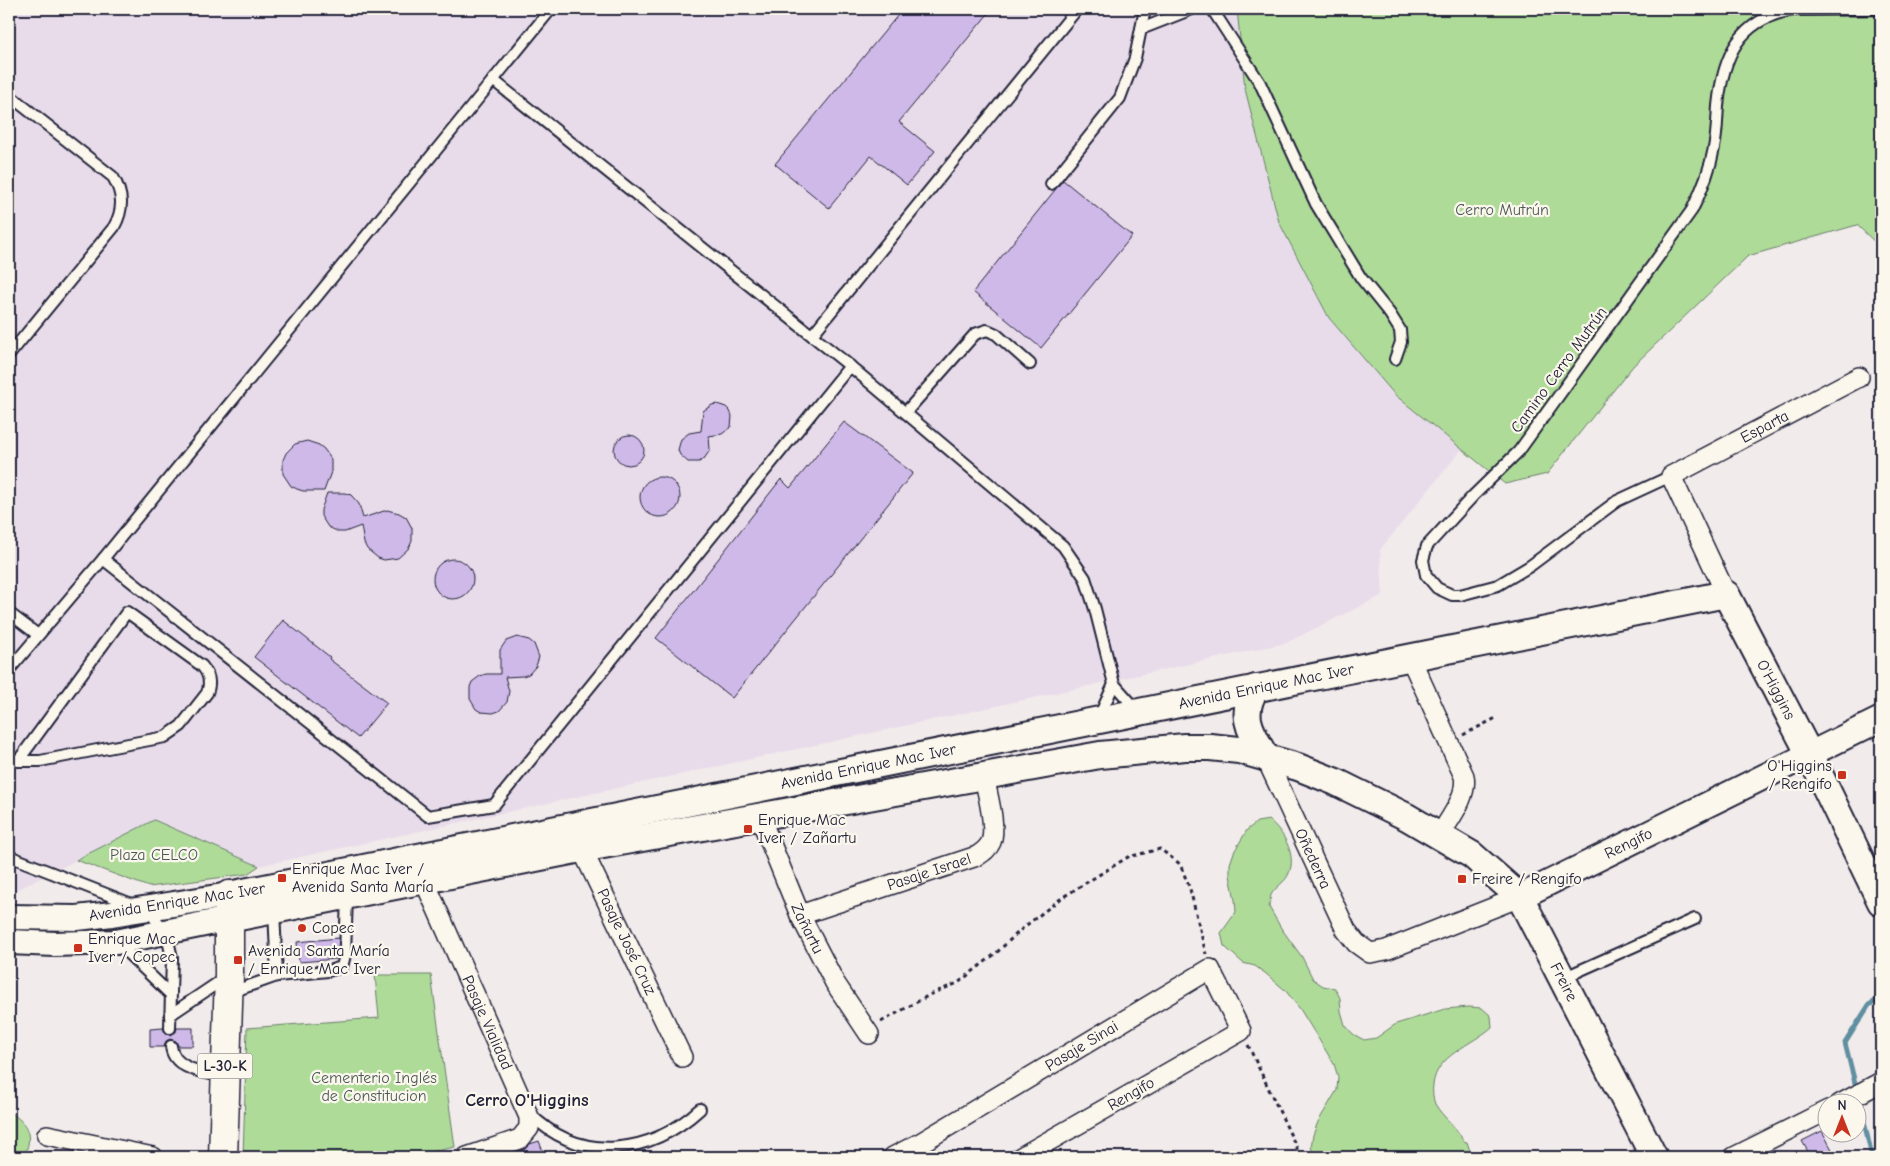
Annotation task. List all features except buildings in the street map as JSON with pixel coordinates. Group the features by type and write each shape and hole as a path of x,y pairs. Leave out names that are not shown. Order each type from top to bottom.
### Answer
{"main road":[{"name":"Avenida Enrique Mac Iver","path":"229,907 274,910 348,896 424,880 803,779 1726,594"},
{"name":"O'Higgins","path":"1726,594 1810,755 1881,902"},
{"path":"1256,688 1248,702 1247,720 1249,729 1266,758"},
{"path":"1138,712 1185,747"},
{"path":"1068,760 1098,720"},
{"name":"Avenida Enrique Mac Iver","path":"229,907 576,838 760,817 1100,755 1185,747 1210,747 1240,750 1266,758"},
{"name":"Freire","path":"1266,758 1298,767 1336,782 1440,835 1472,855 1520,897 1654,1157"},
{"path":"803,779 811,808"},
{"name":"L-30-K","path":"223,1157 224,1077 229,984 229,907"}],"street":[{"name":"Esparta","path":"1671,476 1859,377"},
{"name":"O'Higgins","path":"1671,476 1726,594"},
{"path":"1410,657 1466,784 1440,835"},
{"name":"Rengifo","path":"1370,953 1386,950 1520,897 1881,719"},
{"name":"Oñederra","path":"1266,758 1346,930 1356,943 1370,953"},
{"name":"Pasaje Israel","path":"800,916 977,856 983,852 991,841 993,830 984,776"},
{"name":"Zañartu","path":"760,817 800,916 835,983 869,1034"},
{"name":"Pasaje José Cruz","path":"576,838 682,1057"},
{"name":"Pasaje Vialidad","path":"424,880 527,1111"},
{"name":"Avenida Enrique Mac Iver","path":"9,917 78,918 146,909 229,907"},
{"name":"Avenida Enrique Mac Iver","path":"9,942 55,944 116,942 166,931 229,907"},
{"path":"1210,969 1241,1031"},
{"name":"Pasaje Sinai","path":"893,1157 922,1142 1210,969"},
{"name":"Rengifo","path":"1021,1157 1241,1031"},
{"path":"1859,1094 1875,1085"},
{"path":"467,1157 520,1140 529,1128 530,1122 527,1111"},
{"path":"1734,1157 1818,1115"},
{"path":"47,1135 153,1157"}],"lane":[{"path":"9,670 103,559 551,9"},
{"path":"812,335 1078,9"},
{"path":"1051,184 1120,98 1135,58 1145,9"},
{"path":"1141,29 1192,9"},
{"path":"1212,9 1260,83 1316,204 1361,278 1390,314 1400,330 1401,342 1395,359"},
{"name":"Camino Cerro Mutrún","path":"1671,476 1617,502 1530,566 1498,585 1460,595 1452,595 1436,588 1426,575 1423,560 1427,546 1473,496 1519,451 1692,210 1709,169 1714,148 1723,74 1737,42 1753,26 1782,11 1881,9"},
{"path":"493,80 850,366 1062,546 1085,578 1114,684 1138,712"},
{"path":"9,95 113,177 121,194 122,203 114,227 9,355"},
{"path":"906,412 975,334 987,330 996,334 1030,364"},
{"path":"103,559 428,816 494,805 850,366"},
{"path":"127,612 206,670 209,681 208,693 181,726 166,737 40,761 13,759 127,612"},
{"path":"9,613 38,635"},
{"path":"1098,720 1114,684"},
{"path":"9,856 146,909 166,931 172,958 170,1028"},
{"path":"170,1015 229,984 277,976 328,971 342,967 345,955 348,896"},
{"path":"274,910 277,976"},
{"path":"1562,978 1695,919"},
{"path":"116,942 170,994"},
{"path":"171,1046 174,1058 184,1066 224,1077"},
{"path":"527,1111 546,1128 570,1140 585,1145 616,1148 631,1146 659,1137 687,1121 700,1109"}],"path":[{"path":"1448,742 1496,718"},
{"path":"869,1034 882,1021 933,993 958,984 995,954 1024,926 1063,897 1128,857 1160,848 1180,864 1190,889 1210,969"},
{"path":"1241,1031 1301,1157"}],"shaded area":[{"path":"9,9 1237,9 1245,89 1279,222 1329,318 1395,395 1462,449 1380,550 1383,595 1286,643 259,866 154,821 9,894"}],"green space":[{"name":"Cerro Mutrún","path":"1237,9 1881,9 1881,248 1857,225 1748,256 1633,366 1547,474 1505,484 1395,395 1329,318 1279,222 1245,89"},
{"name":"Plaza CELCO","path":"154,820 259,866 247,874 149,887 76,860"},
{"path":"1269,820 1284,837 1290,851 1291,866 1288,876 1271,895 1269,907 1281,928 1302,957 1313,979 1323,986 1335,988 1340,998 1345,1025 1353,1034 1364,1040 1376,1038 1396,1024 1445,1009 1482,1008 1491,1016 1492,1027 1448,1058 1436,1075 1433,1087 1435,1104 1463,1141 1467,1142 1472,1157 1315,1157 1311,1147 1313,1135 1318,1122 1337,1090 1338,1077 1334,1064 1300,1009 1285,990 1255,966 1243,963 1224,946 1221,933 1236,912 1230,875 1230,864 1234,852 1247,830 1257,822"},
{"name":"Cementerio Inglés de Constitucion","path":"375,975 431,975 455,1147 429,1152 376,1157 243,1157 247,1028 379,1018"},
{"path":"9,1112 21,1121 27,1131 28,1143 24,1157 9,1157"}],"waterway":[{"path":"1857,1091 1845,1043 1869,1005 1881,998"},
{"path":"1868,1139 1872,1157"}],"place":[{"name":"O'Higgins / Rengifo","path":"1842,775"},
{"name":"Enrique Mac Iver / Zañartu","path":"748,829"},
{"name":"Enrique Mac Iver / Avenida Santa María","path":"282,878"},
{"name":"Freire / Rengifo","path":"1462,879"},
{"name":"Copec","path":"302,928"},
{"name":"Enrique Mac Iver / Copec","path":"78,948"},
{"name":"Avenida Santa María / Enrique Mac Iver","path":"238,960"}],"district":[{"name":"Cerro O'Higgins","path":"527,1100"}]}
